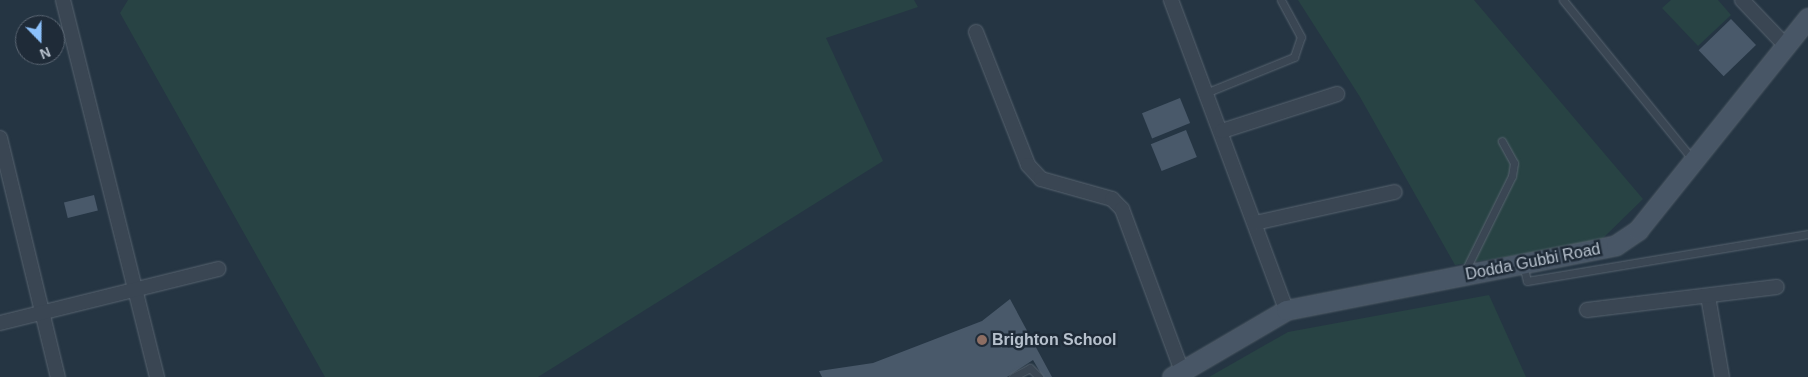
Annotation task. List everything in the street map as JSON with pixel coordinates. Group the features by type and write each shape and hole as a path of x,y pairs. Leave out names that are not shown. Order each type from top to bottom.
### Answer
{"street":[{"path":"63,0 137,289 157,377"},
{"path":"1171,0 1208,92 1286,310"},
{"path":"1742,0 1786,46"},
{"name":"Dodda Gubbi Road","path":"1177,374 1286,310 1616,245 1638,230 1808,18"},
{"path":"976,32 1028,165 1041,179 1112,199 1122,209 1177,374"},
{"path":"1222,131 1337,94"},
{"path":"0,138 58,377"},
{"path":"1255,224 1395,192"},
{"path":"0,323 218,269"},
{"path":"1587,310 1777,288"},
{"path":"1708,296 1722,377"}],"lane":[{"path":"1208,92 1294,57 1301,37 1281,0"},
{"path":"1564,0 1694,161"},
{"path":"1463,275 1512,176 1514,163 1502,141"},
{"path":"1523,264 1527,281 1808,234"},
{"path":"1013,377 1030,368 1039,377"}],"green space":[{"path":"128,0 914,0 918,7 826,38 883,161 538,377 325,377 120,13"},
{"path":"1298,0 1474,0 1643,199 1599,242 1455,265 1360,97"},
{"path":"1671,0 1718,0 1731,15 1698,46 1662,8"},
{"path":"1489,295 1526,377 1209,377 1288,332"}],"building":[{"path":"1731,19 1756,45 1724,76 1699,50"},
{"path":"1180,98 1190,123 1152,138 1142,113"},
{"path":"1186,130 1197,157 1162,171 1151,144"},
{"path":"94,195 98,211 68,218 64,202"},
{"name":"Brighton School","path":"1010,299 1052,377 1043,377 1033,360 1007,377 822,377 819,371 873,363 982,321"}],"place":[{"name":"Brighton School","path":"982,340"}]}
